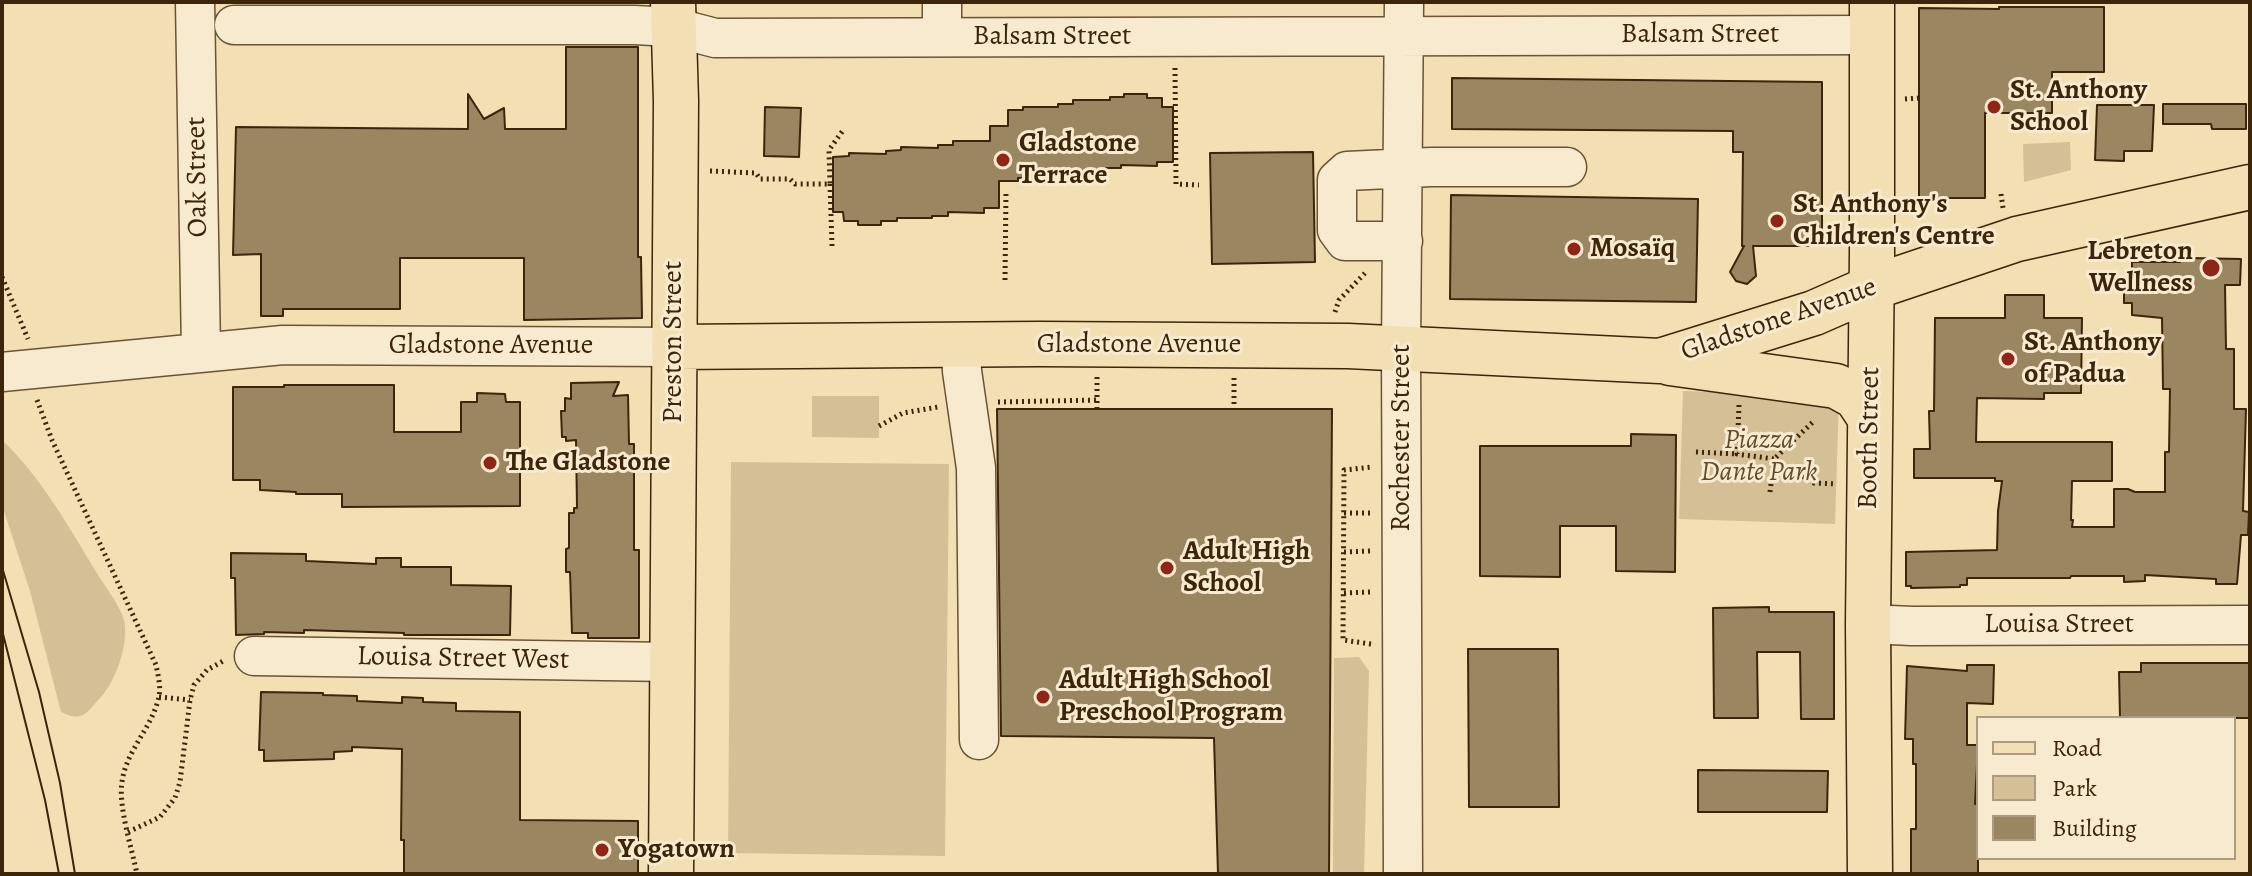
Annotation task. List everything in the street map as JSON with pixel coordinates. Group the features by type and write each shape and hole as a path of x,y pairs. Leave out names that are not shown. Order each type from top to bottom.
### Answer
{"main road":[{"name":"Preston Street","path":"671,874 676,101 673,14"},
{"name":"Booth Street","path":"1870,874 1868,624 1872,18"},
{"name":"Gladstone Avenue","path":"674,347 1197,344 1401,349 1660,361 1814,313 1871,288 2017,239 2250,187"},
{"path":"1660,361 1836,386 1856,397 1870,418"}],"street":[{"name":"Oak Street","path":"195,2 201,352"},
{"name":"Balsam Street","path":"234,25 275,13 522,23 673,14 715,38 942,20 1872,18"},
{"name":"Rochester Street","path":"1403,874 1401,349 1388,253 1403,169 1404,19"},
{"path":"1388,253 1345,241 1337,230 1337,180 1347,171 1431,167 1567,167"},
{"name":"Gladstone Avenue","path":"17,371 283,345 674,347"},
{"path":"961,346 976,468 979,740"},
{"name":"Louisa Street","path":"1868,624 2250,625"},
{"name":"Louisa Street West","path":"254,656 673,662"}],"path":[{"path":"1175,58 1176,184 1199,185"},
{"path":"1900,100 1919,98"},
{"path":"832,246 829,150 844,129"},
{"path":"705,171 756,173 760,179 790,179 795,184 830,184"},
{"path":"1005,280 1006,191"},
{"path":"2001,194 2003,208"},
{"path":"1335,312 1339,300 1388,253"},
{"path":"2,277 31,349 17,371 35,392 47,429 156,665 159,697 126,765 122,781 121,792 137,874"},
{"path":"1097,368 1097,409"},
{"path":"1234,384 1234,409"},
{"path":"984,402 1097,400"},
{"path":"1737,454 1739,403"},
{"path":"879,426 903,413 948,406"},
{"path":"1770,492 1774,459 1815,420"},
{"path":"1696,452 1774,459 1814,483 1841,485"},
{"path":"1373,467 1344,470 1343,640 1373,644"},
{"path":"1344,513 1373,513"},
{"path":"1344,552 1373,551"},
{"path":"1344,593 1373,592"},
{"path":"128,832 160,817 175,798 180,782 190,700 199,677 214,664 237,656 254,656"},
{"path":"159,697 190,700"}],"green space":[{"path":"2070,142 2071,170 2024,182 2023,144"},
{"name":"Piazza Dante Park","path":"1683,391 1839,396 1835,524 1679,519"},
{"path":"812,396 879,396 879,438 812,437"},
{"path":"2,440 29,469 53,502 123,617 124,648 117,670 107,690 84,715 74,717 61,712 30,591 2,505"},
{"path":"731,462 949,464 945,856 728,853"},
{"path":"1359,657 1369,671 1364,874 1333,874 1334,658"}],"building":[{"path":"2104,7 2104,72 2052,72 2052,113 1985,113 1985,198 1919,198 1919,8"},
{"path":"566,47 638,47 638,257 641,257 642,318 524,320 524,258 400,258 400,309 283,309 283,316 261,316 261,254 233,255 236,127 468,129 468,94 484,119 504,108 505,129 566,129"},
{"path":"1452,78 1822,82 1822,246 1753,246 1756,276 1747,284 1736,281 1730,272 1744,246 1743,152 1733,152 1733,131 1452,129"},
{"name":"Gladstone Terrace","path":"1124,94 1147,94 1147,98 1162,98 1162,107 1173,107 1173,162 1157,162 1157,166 1121,165 1121,168 1106,168 1106,171 1070,171 1070,174 1054,174 1054,177 999,181 999,208 984,208 984,213 948,212 948,216 897,218 897,221 881,221 881,225 858,225 858,221 844,221 843,212 833,212 833,157 849,156 849,153 886,154 886,151 901,150 901,147 938,148 938,145 953,145 953,141 990,141 990,126 1008,126 1008,110 1058,107 1058,104 1073,104 1073,100 1110,100 1110,97 1124,97"},
{"path":"2163,104 2246,104 2246,129 2212,129 2211,124 2163,124"},
{"path":"2097,105 2154,105 2152,151 2124,151 2124,161 2095,160"},
{"path":"765,107 801,108 799,157 764,156"},
{"path":"1313,152 1315,262 1212,264 1210,153"},
{"name":"Mosaïq","path":"1451,195 1698,199 1696,302 1450,299"},
{"path":"2190,258 2241,259 2240,285 2225,285 2226,349 2234,349 2234,409 2246,409 2243,511 2249,512 2248,535 2241,535 2237,584 2216,584 2216,579 2145,575 2145,581 2124,582 2124,576 2071,576 1967,578 1967,585 1960,587 1906,586 1906,552 1997,550 2002,481 1995,481 1995,478 1914,478 1914,449 1930,449 1929,411 1934,411 1935,318 2005,318 2005,295 2044,295 2044,318 2082,318 2081,393 2044,393 2044,399 1977,398 1976,442 2112,442 2112,481 2072,481 2071,520 2072,527 2114,527 2114,489 2165,492 2165,452 2169,452 2170,389 2163,389 2162,318 2132,315 2132,303 2124,303 2124,278 2132,278 2132,262 2180,262"},
{"path":"619,382 613,396 628,395 629,444 634,444 634,550 639,550 639,638 588,638 588,633 572,633 566,549 569,548 569,513 574,513 574,508 577,508 576,440 566,441 566,437 562,437 561,411 565,411 565,398 571,399 571,383"},
{"path":"394,385 394,432 461,432 461,402 477,402 477,393 505,394 506,402 520,402 520,506 342,507 342,494 260,490 260,480 233,480 233,387"},
{"name":"Adult High School","path":"997,409 1332,409 1329,874 1218,874 1214,738 1001,736"},
{"path":"1631,434 1676,435 1675,572 1616,571 1616,526 1560,526 1560,577 1480,576 1480,446 1631,446"},
{"path":"231,553 306,554 306,561 376,564 376,558 401,558 401,567 451,567 451,585 511,586 510,635 404,635 304,630 304,633 236,635 235,578 231,578"},
{"path":"1769,607 1769,612 1834,612 1834,719 1801,719 1800,652 1757,652 1758,718 1714,718 1713,608"},
{"path":"1468,649 1558,649 1559,807 1469,807"},
{"path":"2141,663 2250,663 2250,718 2120,716 2119,672 2141,672"},
{"path":"1967,665 1994,665 1993,704 1967,703 1967,745 1976,745 1978,874 1911,874 1911,829 1916,829 1916,764 1913,764 1913,739 1905,739 1907,666 1967,671"},
{"path":"261,692 323,693 357,696 357,701 402,703 402,697 423,698 423,702 456,703 456,711 520,712 520,820 638,821 638,874 404,874 404,840 401,840 402,749 352,747 352,751 334,752 334,759 264,761 264,750 259,750"},
{"path":"1698,770 1828,771 1827,812 1698,812"}],"tram line":[{"path":"2,567 39,692 60,783 75,874"},
{"path":"2,630 45,800 59,874"}],"place":[{"name":"St. Anthony School","path":"1994,107"},
{"name":"Gladstone Terrace","path":"1003,160"},
{"name":"St. Anthony's Children's Centre","path":"1777,221"},
{"name":"Mosaïq","path":"1574,249"},
{"name":"Lebreton Wellness","path":"2211,268"},
{"name":"St. Anthony of Padua","path":"2008,359"},
{"name":"The Gladstone","path":"490,463"},
{"name":"Adult High School","path":"1167,568"},
{"name":"Adult High School Preschool Program","path":"1043,697"},
{"name":"Yogatown","path":"602,850"}]}
